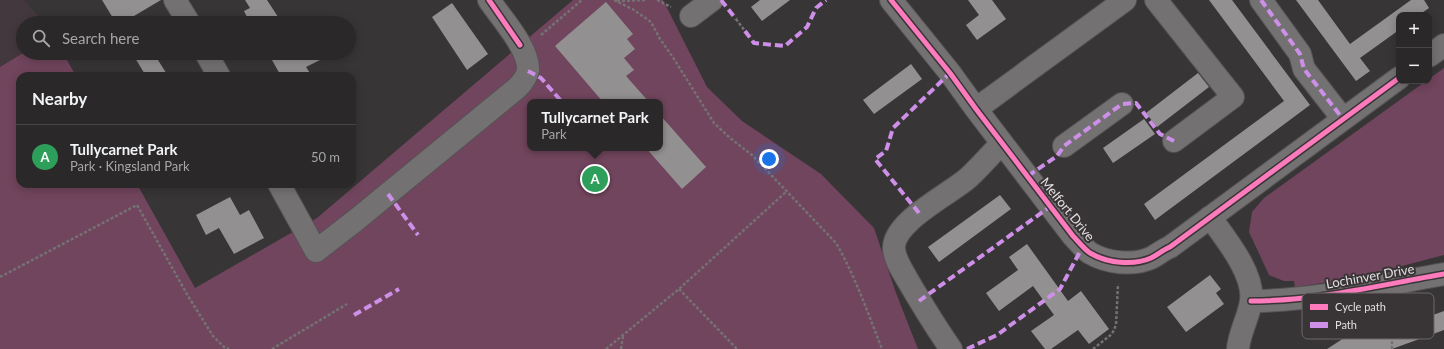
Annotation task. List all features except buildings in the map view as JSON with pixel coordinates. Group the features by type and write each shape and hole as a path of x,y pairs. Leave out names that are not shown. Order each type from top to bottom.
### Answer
{"street":[{"path":"175,0 185,16"},
{"path":"281,188 316,251 517,88 524,81 528,71 527,61 522,49 489,0"},
{"path":"691,16 712,0"},
{"name":"Melfort Drive","path":"891,0 950,73 1072,236 1090,253 1107,260 1119,262 1129,263 1150,259 1170,247 1396,80"},
{"path":"976,109 1125,0"},
{"path":"1156,0 1233,96 1174,141"},
{"path":"1261,0 1300,54 1304,69 1343,119"},
{"path":"1432,54 1444,45"},
{"path":"210,60 217,72"},
{"path":"1064,146 1122,104"},
{"path":"950,349 896,260 894,248 896,238 902,228 919,213 968,178 1002,142"},
{"path":"1210,217 1241,262 1251,288 1251,301 1238,349"},
{"name":"Lochinver Drive","path":"1336,293 1444,274"},
{"name":"Lochinver Drive","path":"1251,301 1302,297"}],"path":[{"path":"522,49 582,0"},
{"path":"615,1 646,0"},
{"path":"615,1 634,10 651,22 660,39 714,123 752,155 836,243 858,288 882,349"},
{"path":"736,19 745,31"},
{"path":"606,349 679,289 787,191"},
{"path":"0,277 137,205 188,296 209,330 213,336 229,349"},
{"path":"1092,349 1112,334 1116,325 1119,262"},
{"path":"679,289 737,349"},
{"path":"272,349 347,304"},
{"path":"621,349 623,335"}],"shaded area":[{"path":"0,0 24,0 38,16 16,16 16,57 0,67"},
{"path":"573,0 663,0 707,87 742,121 821,174 874,228 896,293 918,349 0,349 0,67 16,57 16,60 67,60 74,72 16,72 16,188 139,188 195,288 317,218 352,188 356,188 356,185"},
{"path":"1444,68 1444,255 1356,278 1295,287 1294,281 1284,281 1269,275 1249,232 1252,212 1264,198 1422,84 1432,84 1432,77"}],"marked path":[{"path":"721,0 736,19"},
{"path":"745,31 754,43 785,46 807,27 816,8 826,0"},
{"path":"1261,0 1300,54 1304,69 1343,119"},
{"path":"528,71 541,78 559,99"},
{"path":"919,213 875,159 886,151 893,128 950,73"},
{"path":"1028,176 1057,156 1064,146 1122,104 1136,103 1160,134 1174,141"},
{"path":"388,194 418,235"},
{"path":"919,301 1051,206"},
{"path":"967,349 997,335 1060,289 1083,246"},
{"path":"354,315 399,289"}],"cycle path":[{"path":"489,0 520,45"},
{"path":"891,0 950,73 1073,236 1090,253 1112,261 1128,263 1136,262 1151,258 1170,247 1396,80"},
{"path":"1336,293 1444,274"},
{"path":"1251,301 1302,298"}],"place":[{"name":"Tullycarnet Park","path":"595,179"}]}
